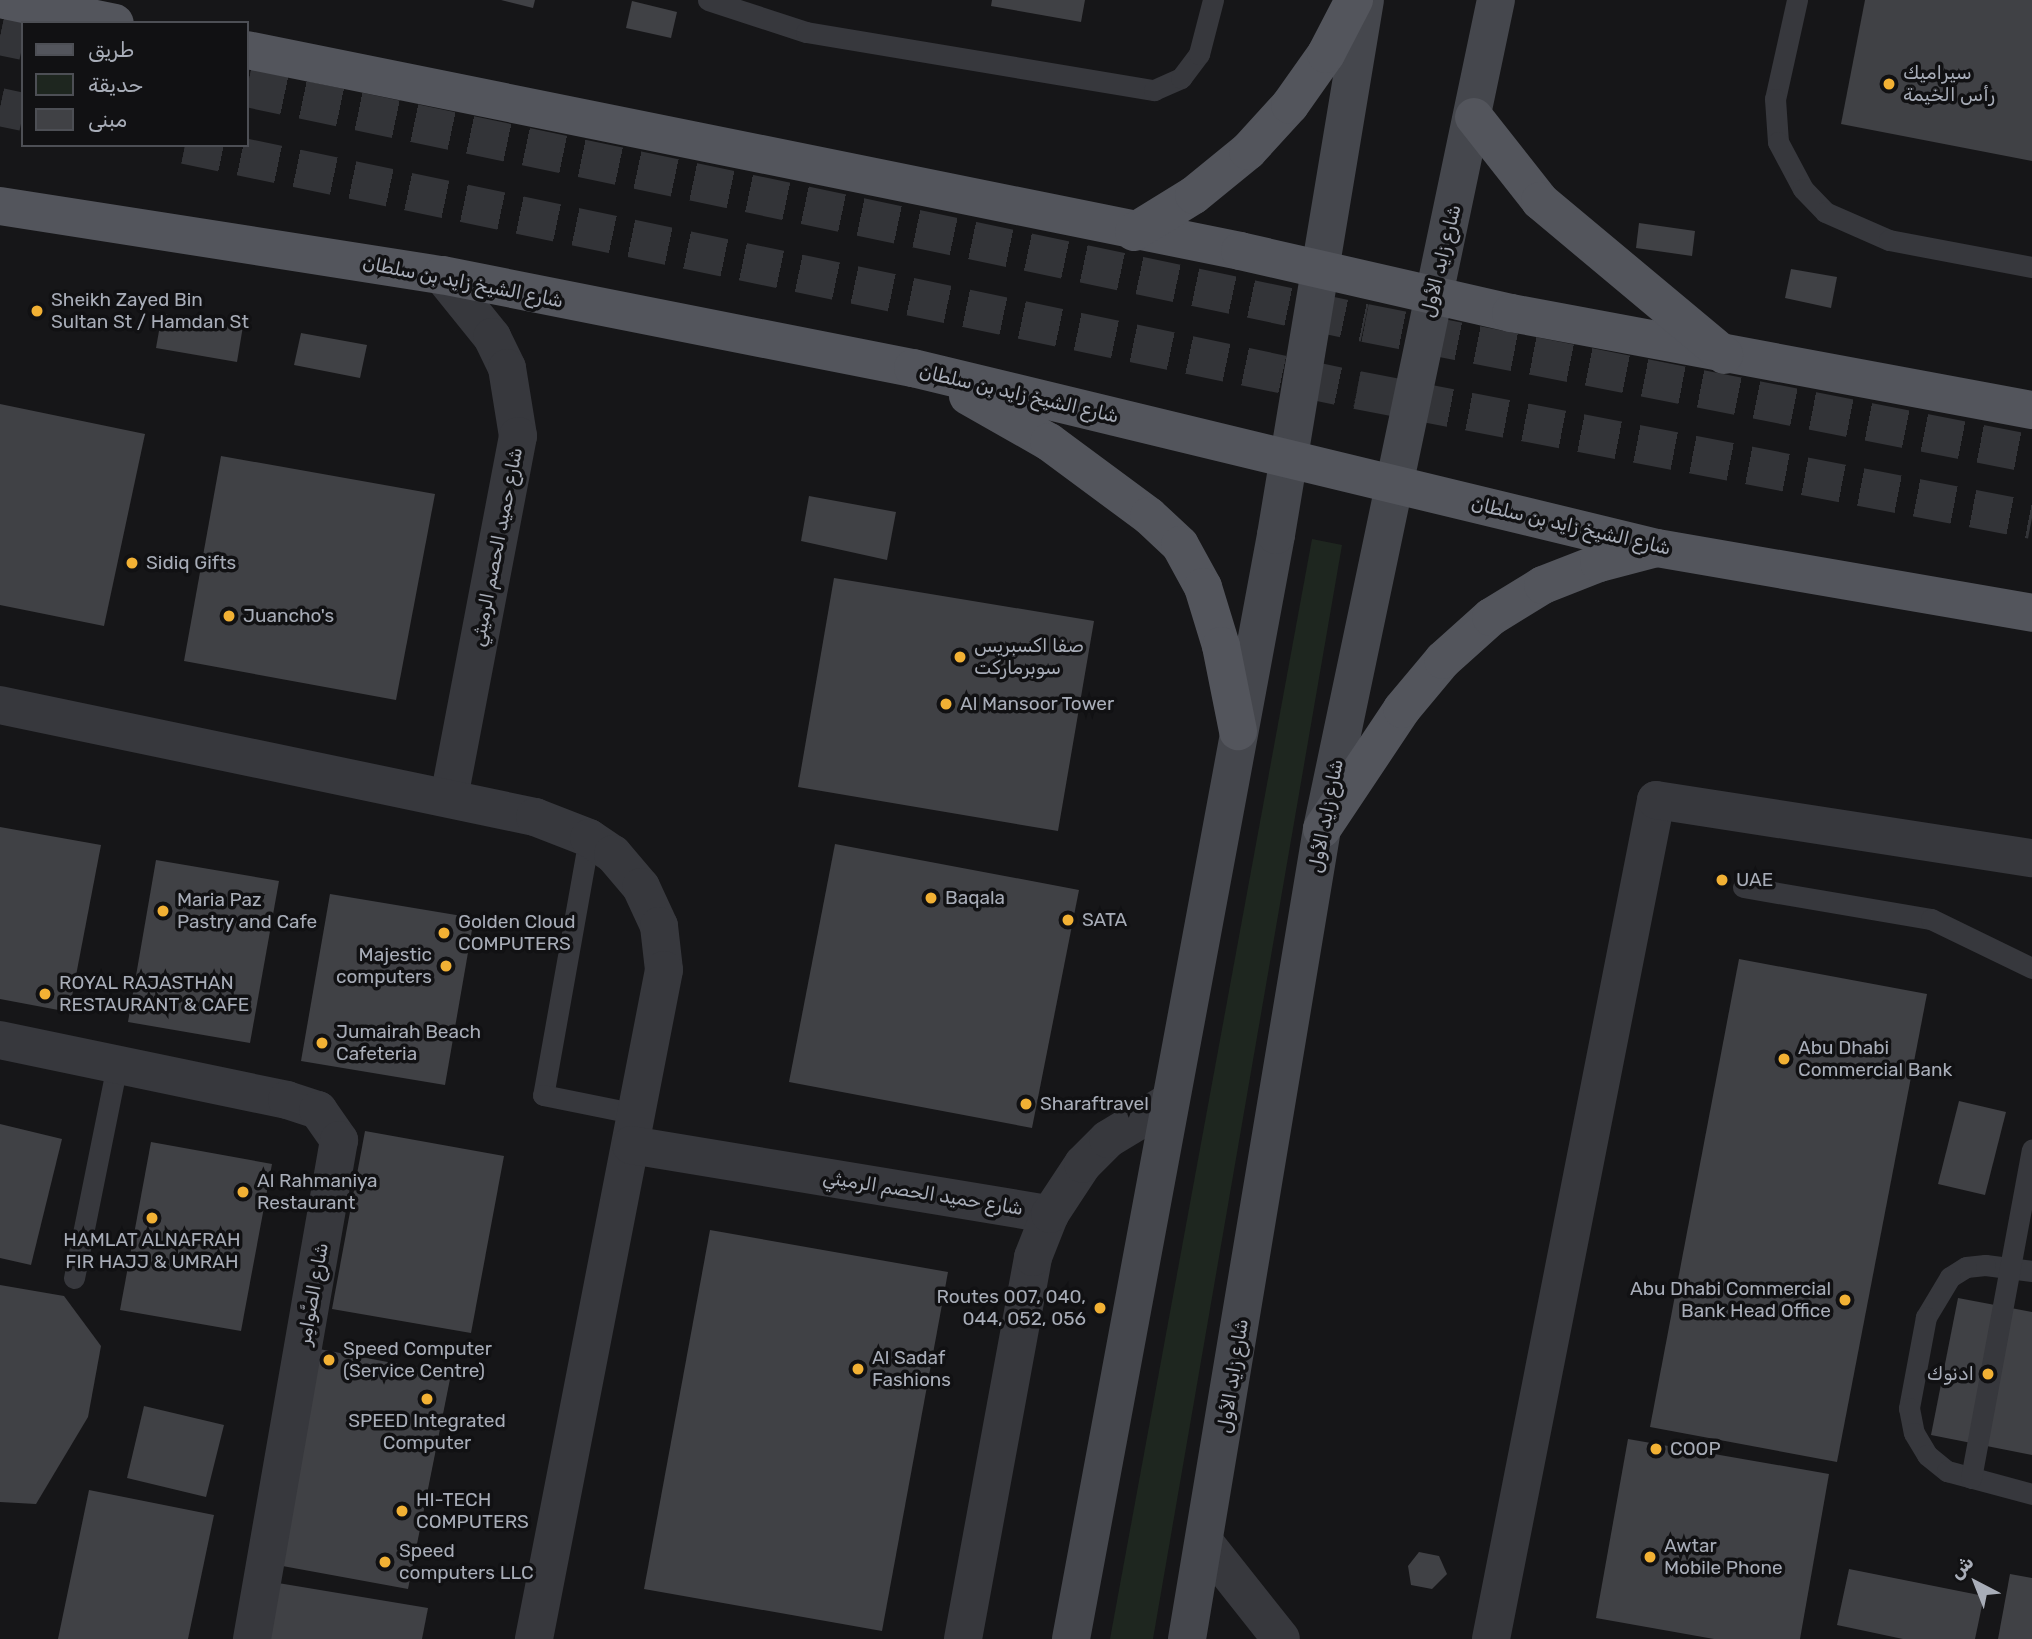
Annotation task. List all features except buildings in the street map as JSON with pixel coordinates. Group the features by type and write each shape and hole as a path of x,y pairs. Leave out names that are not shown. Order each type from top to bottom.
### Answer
{"main road":[{"path":"4,0 105,21"},
{"path":"1134,232 1194,195 1248,151 1305,85 1354,0"},
{"path":"1071,1639 1288,458 1318,269 1336,187 1365,0"},
{"name":"شارع زايد الأول","path":"1187,1639 1205,1544 1322,829 1432,295 1474,117 1496,0"},
{"path":"248,50 1318,269 1726,356 2032,410"},
{"path":"1474,117 1540,201 1726,356"},
{"name":"شارع الشيخ زايد بن سلطان","path":"0,206 442,275 913,368 1657,548 2032,613"},
{"path":"913,368 1049,442 1149,516 1180,545 1203,587 1221,646 1238,731"},
{"path":"1322,829 1402,709 1443,660 1491,617 1543,585 1599,563 1657,548"}],"street":[{"name":"شارع حميد الحصم الرميثي","path":"442,275 492,337 510,379 518,436 449,797"},
{"path":"0,705 535,817 589,838 613,854 641,887 659,926 664,970 534,1639"},
{"path":"1491,1639 1657,800 2032,858"},
{"name":"شارع الصَّوامِر","path":"0,1040 304,1105 331,1123 339,1140 252,1639"},
{"name":"شارع حميد الحصم الرميثي","path":"634,1129 1050,1214 1083,1164 1108,1139 1169,1102"},
{"path":"963,1639 1033,1257 1050,1214"},
{"path":"1205,1544 1281,1639"}],"lane":[{"path":"708,0 806,32 1154,90 1181,78 1199,54 1213,0"},
{"path":"1797,0 1775,99 1778,142 1803,189 1825,212 1889,240 2032,267"},
{"path":"589,838 543,1095 634,1129"},
{"path":"1743,887 1931,919 2032,968"},
{"path":"74,1278 117,1065"},
{"path":"1971,1478 2007,1266 2032,1150"},
{"path":"2032,1271 2007,1266 1966,1267 1950,1277 1934,1296 1926,1317 1909,1408 1921,1444 1947,1471 2032,1492"}],"green space":[{"path":"1312,539 1342,545 1153,1639 1110,1639"}],"tunnel":[{"path":"0,36 21,41"},
{"path":"248,88 1365,323 2032,454"},
{"path":"0,107 21,112"},
{"path":"195,147 1357,390 2032,520"}],"place":[{"name":"سيراميك رأس الخيمة","path":"1889,84"},
{"name":"Sheikh Zayed Bin Sultan St / Hamdan St","path":"37,311"},
{"name":"Sidiq Gifts","path":"132,563"},
{"name":"Juancho's","path":"229,616"},
{"name":"صفا اكسبريس سوبرماركت","path":"960,657"},
{"name":"Al Mansoor Tower","path":"946,704"},
{"name":"UAE","path":"1722,880"},
{"name":"Baqala","path":"931,898"},
{"name":"Maria Paz Pastry and Cafe","path":"163,911"},
{"name":"SATA","path":"1068,920"},
{"name":"Golden Cloud COMPUTERS","path":"444,933"},
{"name":"Majestic computers","path":"446,966"},
{"name":"ROYAL RAJASTHAN RESTAURANT & CAFE","path":"45,994"},
{"name":"Jumairah Beach Cafeteria","path":"322,1043"},
{"name":"Abu Dhabi Commercial Bank","path":"1784,1059"},
{"name":"Sharaftravel","path":"1026,1104"},
{"name":"Al Rahmaniya Restaurant","path":"243,1192"},
{"name":"HAMLAT ALNAFRAH FIR HAJJ & UMRAH","path":"152,1218"},
{"name":"Abu Dhabi Commercial Bank Head Office","path":"1845,1300"},
{"name":"Routes 007, 040, 044, 052, 056","path":"1100,1308"},
{"name":"Speed Computer (Service Centre)","path":"329,1360"},
{"name":"Al Sadaf Fashions","path":"858,1369"},
{"name":"ادنوك","path":"1988,1374"},
{"name":"SPEED Integrated Computer","path":"427,1399"},
{"name":"COOP","path":"1656,1449"},
{"name":"HI-TECH COMPUTERS","path":"402,1511"},
{"name":"Awtar Mobile Phone","path":"1650,1557"},
{"name":"Speed computers LLC","path":"385,1562"}]}
